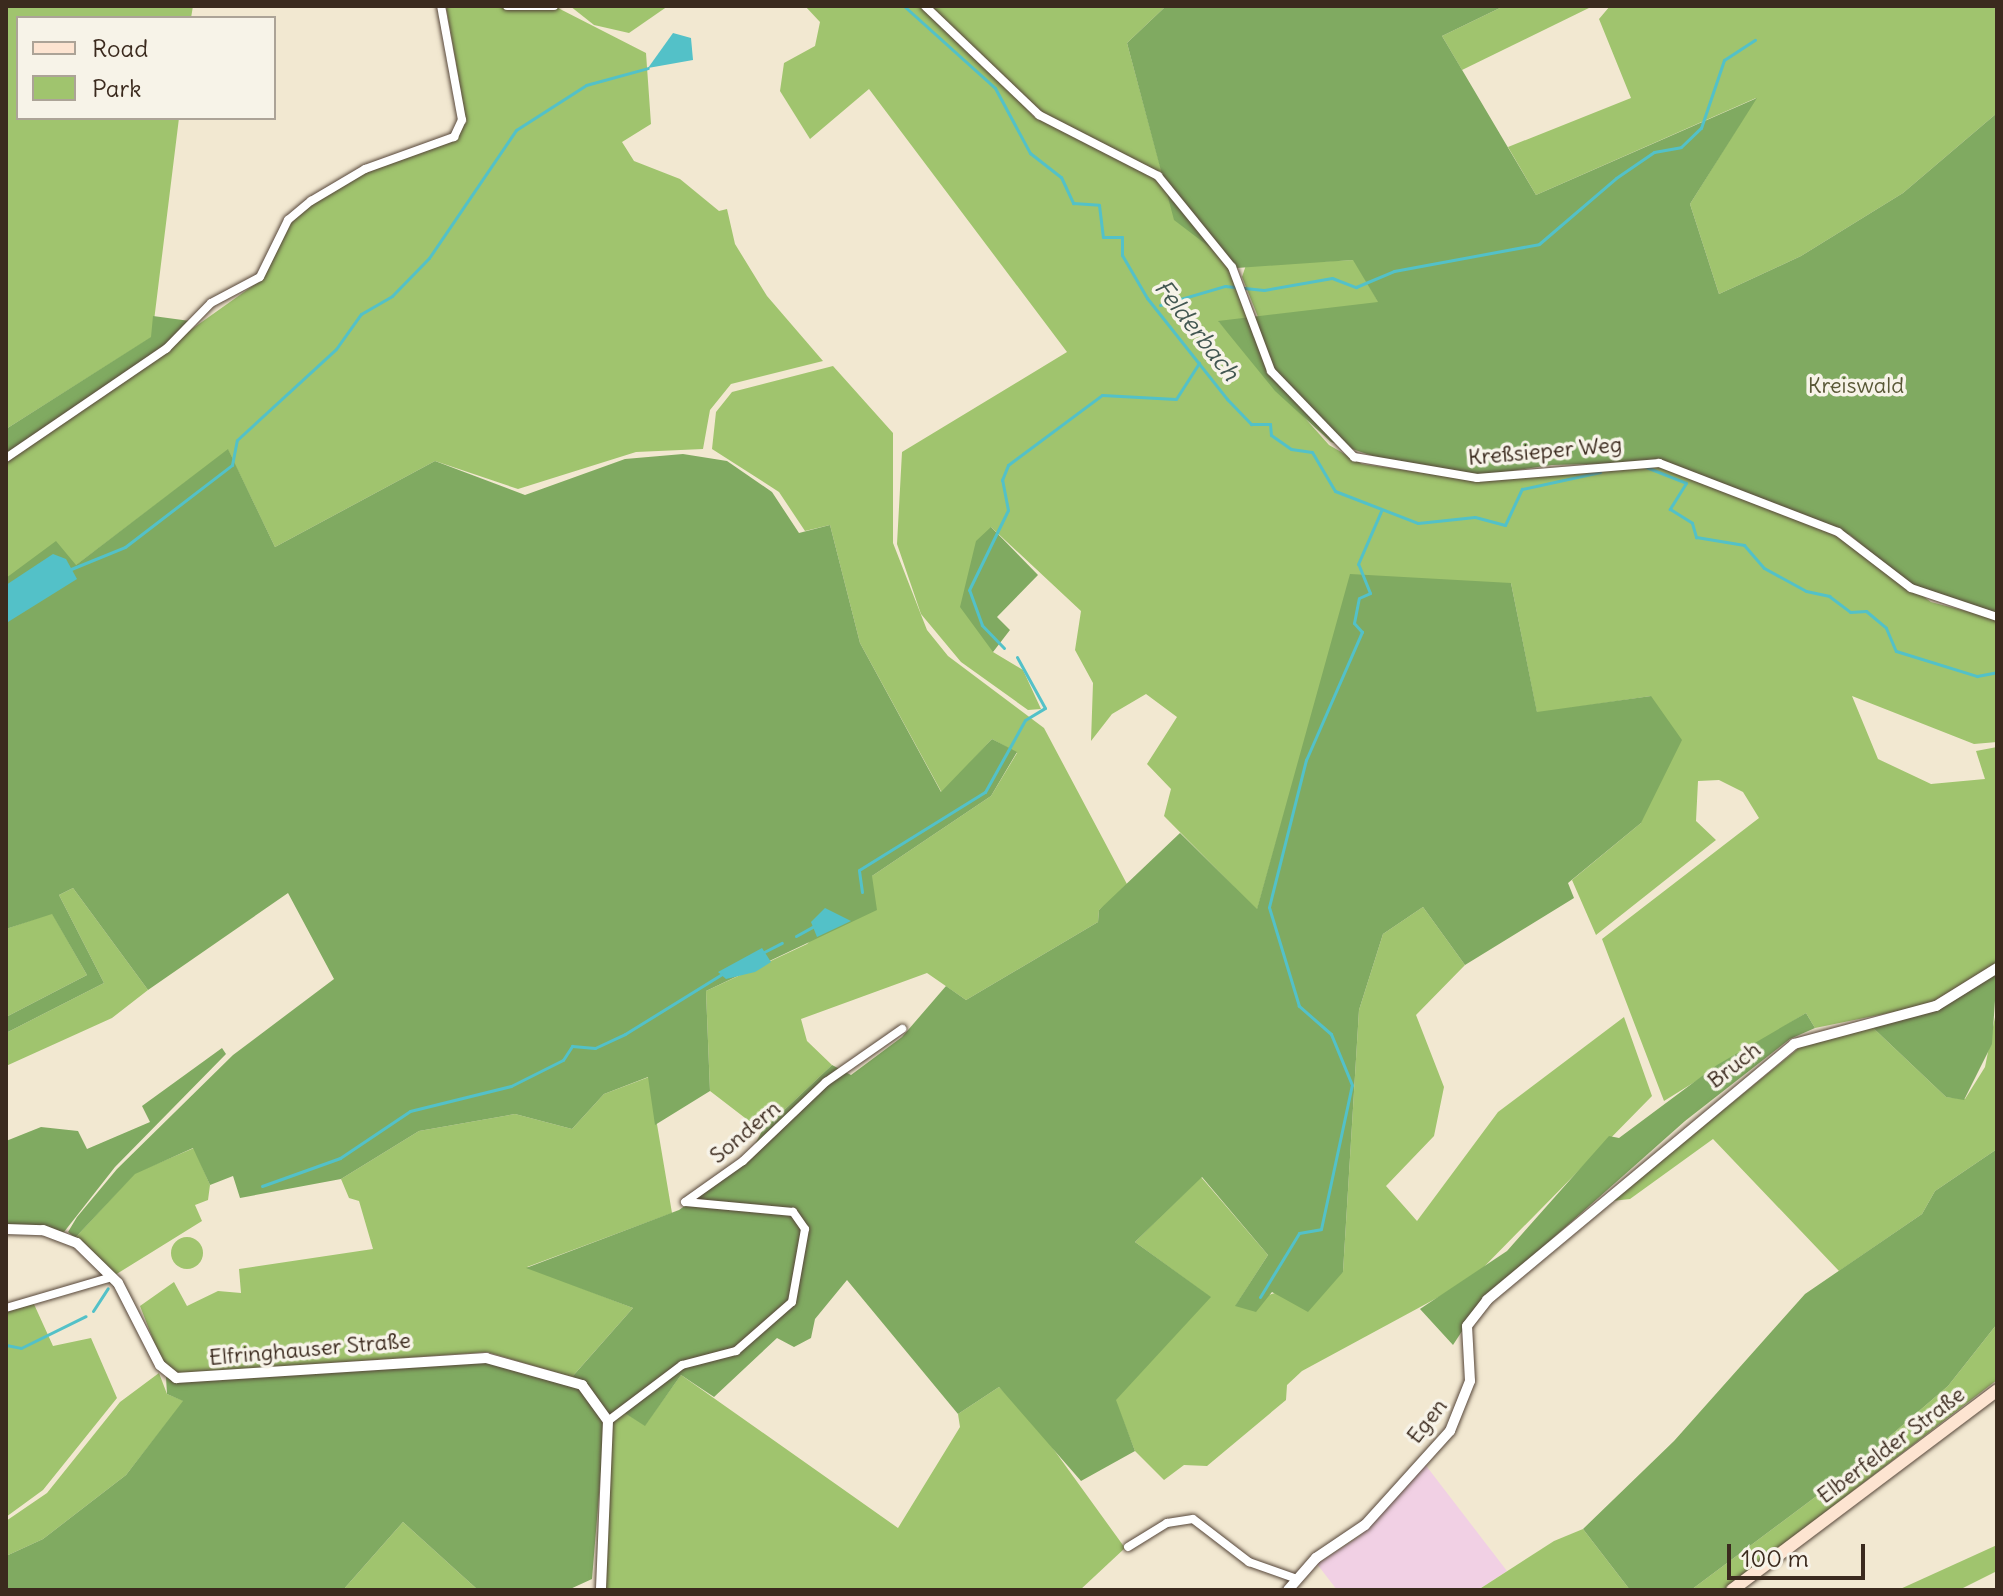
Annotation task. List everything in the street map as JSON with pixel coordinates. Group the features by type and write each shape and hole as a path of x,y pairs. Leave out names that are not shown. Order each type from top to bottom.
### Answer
{"main road":[{"name":"Elberfelder Straße","path":"1732,1590 1997,1390"}],"street":[{"path":"6,458 166,349 211,303 260,277 288,220 311,201 365,169 454,137 462,120 441,6"},
{"path":"507,6 554,6"},
{"name":"Kreßsieper Weg","path":"925,6 1030,108 1146,168 1172,192 1232,267 1271,371 1354,457 1477,478 1659,463 1838,532 1911,588 1997,617"},
{"name":"Bruch","path":"1533,1262 1794,1044 1936,1006 1997,968"},
{"name":"Sondern","path":"608,1421 682,1365 736,1351 792,1302 805,1240 793,1212 685,1202 743,1161 826,1082 902,1029"},
{"path":"6,1229 64,1236 115,1280"},
{"name":"Egen","path":"1288,1590 1297,1579 1365,1525 1450,1431 1470,1381 1467,1326 1533,1262"},
{"path":"6,1308 115,1280"},
{"name":"Elfringhauser Straße","path":"115,1280 160,1365 176,1378 350,1361 486,1358 582,1385 608,1421"},
{"path":"601,1590 608,1421"},
{"path":"1128,1547 1167,1523 1193,1519 1249,1562 1297,1579"}],"shaded area":[{"path":"1424,1463 1507,1571 1478,1590 1337,1590 1317,1564 1360,1536"}],"green space":[{"path":"6,6 193,6 191,16 16,16 16,120 179,120 152,337 6,429"},
{"path":"446,6 558,8 646,53 651,124 622,142 634,161 680,179 719,211 727,209 735,244 767,296 823,361 731,384 710,410 703,449 636,452 518,489 435,461 275,547 228,450 75,566 6,578 6,461 261,280 289,225 311,204 351,179 456,138 466,120"},
{"path":"570,6 668,6 629,33 594,25"},
{"path":"805,6 922,6 976,49 1033,116 1159,180 1230,270 1249,318 1219,322 1329,445 1362,464 1480,481 1621,463 1664,467 1729,487 1851,543 1931,602 1997,619 1997,742 1974,744 1852,696 1878,759 1931,784 1985,779 1976,751 1997,747 1997,962 1928,1005 1815,1028 1806,1013 1664,1101 1602,939 1759,818 1743,792 1719,780 1698,781 1696,821 1716,840 1596,935 1572,880 1641,823 1651,696 1537,713 1511,583 1307,733 1257,910 1164,816 1171,789 1147,764 1177,717 1146,694 1112,714 1091,741 1093,683 1075,650 1081,611 991,527 993,652 1023,670 1041,709 1028,710 961,662 921,614 897,544 902,452 1067,352 869,89 810,139 780,91 784,63 815,46 820,22"},
{"path":"927,6 1166,6 1127,43 1162,173 1052,121"},
{"name":"Kreiswald","path":"1166,6 1504,6 1442,36 1536,195 1757,98 1690,204 1719,294 1801,256 1903,193 1997,113 1997,613 1910,585 1850,535 1666,462 1552,465 1477,476 1415,470 1331,442 1275,391 1218,321 1378,302 1353,260 1237,268 1174,220 1127,43"},
{"path":"1504,6 1593,6 1462,70 1442,36"},
{"path":"1610,6 1997,6 1997,113 1903,193 1801,256 1719,294 1690,204 1756,98 1536,195 1508,147 1631,98 1599,19"},
{"path":"1354,260 1379,303 1258,317 1242,277 1246,265"},
{"path":"153,316 190,321 163,349 6,455 6,429 151,337"},
{"path":"833,366 893,433 893,543 927,630 948,656 1044,728 1128,886 1099,910 1098,922 966,1000 927,973 801,1019 807,1041 832,1065 762,1131 710,1091 706,991 807,944 872,876 991,796 1017,753 992,739 942,793 860,643 830,525 805,531 779,492 712,449 716,412 732,392"},
{"path":"228,449 275,547 435,461 525,495 625,459 683,454 727,461 772,492 799,533 830,525 860,643 941,792 992,739 1017,752 991,796 872,876 877,910 706,991 710,1091 655,1125 648,1077 604,1094 572,1129 515,1114 419,1131 341,1179 240,1198 233,1176 210,1185 193,1148 135,1174 75,1238 68,1232 77,1217 117,1169 233,1055 334,979 288,893 148,990 73,888 59,895 104,983 6,1033 6,1017 87,975 52,914 6,929 6,578 56,541 76,565"},
{"path":"991,527 1038,575 997,617 1010,630 993,652 960,607 976,541"},
{"path":"1350,574 1511,583 1537,712 1651,696 1682,740 1641,823 1568,883 1574,898 1465,965 1423,907 1383,934 1359,1010 1343,1272 1308,1312 1272,1292 1256,1312 1235,1306 1268,1255 1202,1177 1135,1242 1211,1297 1116,1400 1135,1451 1081,1481 999,1387 958,1414 847,1280 815,1319 811,1338 794,1347 777,1338 714,1397 681,1375 645,1426 623,1412 605,1423 592,1579 568,1590 478,1590 403,1522 343,1590 6,1590 6,1556 43,1539 126,1475 183,1401 167,1394 166,1377 192,1382 350,1365 487,1362 565,1385 633,1308 526,1268 679,1210 745,1163 762,1131 832,1065 851,1075 902,1037 946,986 966,1000 1098,922 1099,910 1180,833 1257,909"},
{"path":"73,888 148,990 112,1018 6,1066 6,1033 104,983 59,895"},
{"path":"1423,907 1465,965 1416,1015 1444,1087 1434,1136 1386,1186 1417,1221 1498,1112 1624,1017 1652,1096 1472,1279 1302,1371 1287,1385 1286,1400 1207,1466 1184,1465 1164,1480 1135,1451 1115,1400 1210,1297 1135,1242 1201,1177 1268,1255 1236,1305 1343,1272 1359,1010 1383,934"},
{"path":"52,913 87,975 6,1017 6,929"},
{"path":"1997,972 1992,1044 1964,1100 1946,1097 1869,1024 1931,1011"},
{"path":"1997,1007 1997,1149 1935,1191 1922,1214 1839,1271 1713,1139 1630,1199 1612,1201 1810,1039 1869,1024 1946,1097 1965,1099 1985,1067"},
{"path":"1806,1013 1815,1028 1790,1039 1685,1121 1481,1302 1453,1345 1420,1309 1507,1251 1609,1136 1619,1138 1717,1065"},
{"path":"222,1048 226,1054 115,1167 64,1232 6,1226 6,1141 41,1127 78,1131 87,1149 150,1122 142,1106"},
{"path":"649,1077 672,1213 527,1267 633,1308 572,1377 487,1352 177,1374 161,1360 140,1306 174,1282 187,1306 218,1291 241,1293 239,1269 373,1249 359,1201 349,1198 341,1179 419,1131 515,1114 572,1129 604,1094"},
{"path":"194,1148 210,1185 208,1200 195,1205 202,1221 115,1275 75,1238 135,1173"},
{"path":"1997,1149 1997,1324 1948,1386 1846,1474 1691,1590 1630,1590 1583,1529 1674,1441 1805,1294 1922,1214 1935,1191"},
{"path":"187,1237 198,1242 203,1253 198,1264 187,1269 176,1264 171,1253 176,1242"},
{"path":"33,1302 53,1346 91,1338 117,1398 43,1490 6,1517 6,1311"},
{"path":"1997,1324 1997,1380 1724,1590 1691,1590 1846,1474 1948,1386"},
{"path":"159,1373 167,1394 184,1401 126,1475 43,1539 6,1556 6,1521 47,1493 120,1402"},
{"path":"681,1375 898,1528 960,1427 958,1414 999,1387 1031,1418 1125,1548 1080,1590 605,1590 609,1422 625,1413 645,1425"},
{"path":"403,1522 478,1590 343,1590"},
{"path":"1583,1529 1630,1590 1478,1590 1554,1541"},
{"path":"1997,1545 1997,1571 1959,1590 1898,1590"}],"water":[{"path":"673,33 691,38 693,60 648,68"},
{"path":"53,554 66,559 77,579 8,622 6,585"},
{"path":"825,908 851,921 817,937 811,922"},
{"path":"762,948 771,962 755,972 726,979 718,972"}],"waterway":[{"name":"Felderbach","path":"904,6 995,88 1030,153 1061,177 1073,203 1099,205 1103,237 1122,237 1122,255 1147,298 1227,399 1251,424 1270,424 1271,435 1291,449 1312,452 1335,491 1418,523 1475,517 1505,525 1522,489 1600,472"},
{"path":"1160,305 1225,286 1264,290 1332,278 1356,287 1394,271 1539,244 1616,178 1654,152 1681,147 1701,128 1724,60 1755,40"},
{"path":"71,569 125,547 232,465 237,440 336,349 361,314 392,296 429,258 516,130 586,85 648,68"},
{"path":"1004,648 982,625 969,590 1008,510 1002,480 1008,465 1102,395 1176,399 1199,363"},
{"name":"Felderbach","path":"1646,467 1686,483 1670,509 1692,523 1696,537 1744,545 1764,568 1806,591 1829,596 1850,612 1866,611 1886,628 1896,651 1977,676 1997,672"},
{"path":"1260,1297 1299,1233 1321,1229 1352,1085 1331,1034 1299,1006 1269,907 1306,760 1362,632 1354,623 1359,598 1370,593 1358,564 1381,511"},
{"path":"862,892 859,870 985,792 1025,720 1045,708 1017,657"},
{"path":"796,936 814,926"},
{"path":"764,952 782,943"},
{"path":"262,1186 340,1158 410,1111 511,1086 563,1060 572,1046 595,1048 625,1034 722,974"},
{"path":"93,1311 108,1288"},
{"path":"6,1345 21,1348 86,1316"}]}
